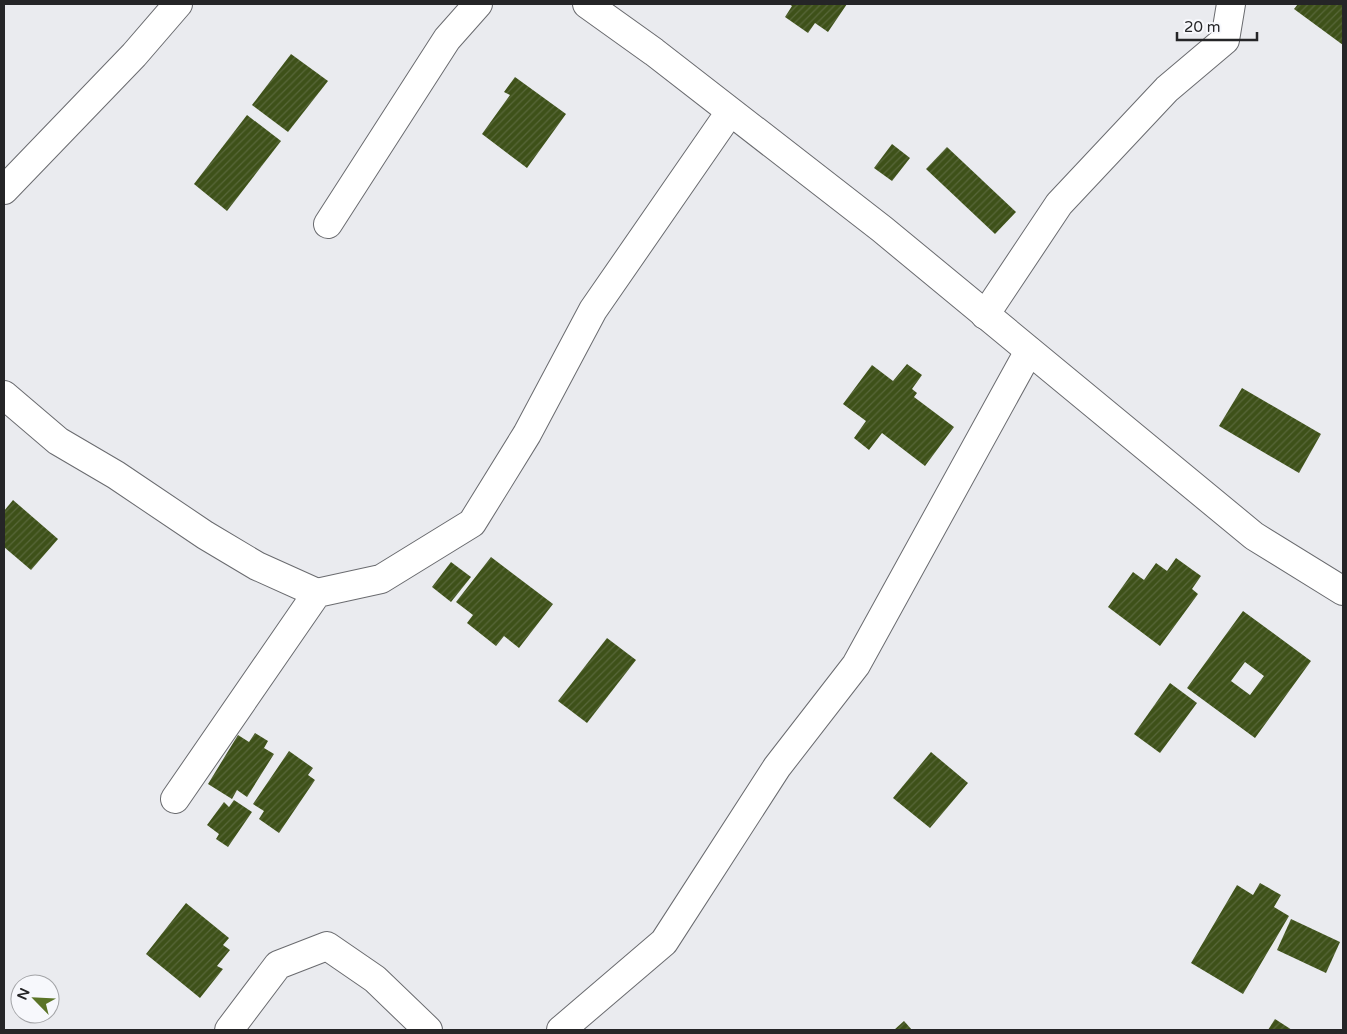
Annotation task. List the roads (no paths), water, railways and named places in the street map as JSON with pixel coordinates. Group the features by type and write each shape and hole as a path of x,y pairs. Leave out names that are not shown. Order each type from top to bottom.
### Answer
{"street":[{"path":"4,190 134,55 178,4"},
{"path":"328,224 447,39 478,4"},
{"path":"587,4 654,52 882,230 1254,536 1343,591"},
{"path":"985,315 1059,204 1166,89 1225,40 1231,4"},
{"path":"4,396 58,441 116,475 205,535 256,566 316,592 381,579 472,523 528,434 593,310 730,112"},
{"path":"561,1030 664,942 776,767 856,665 1029,351"},
{"path":"175,799 316,592"},
{"path":"229,1030 278,965 327,946 374,979 428,1030"}]}
